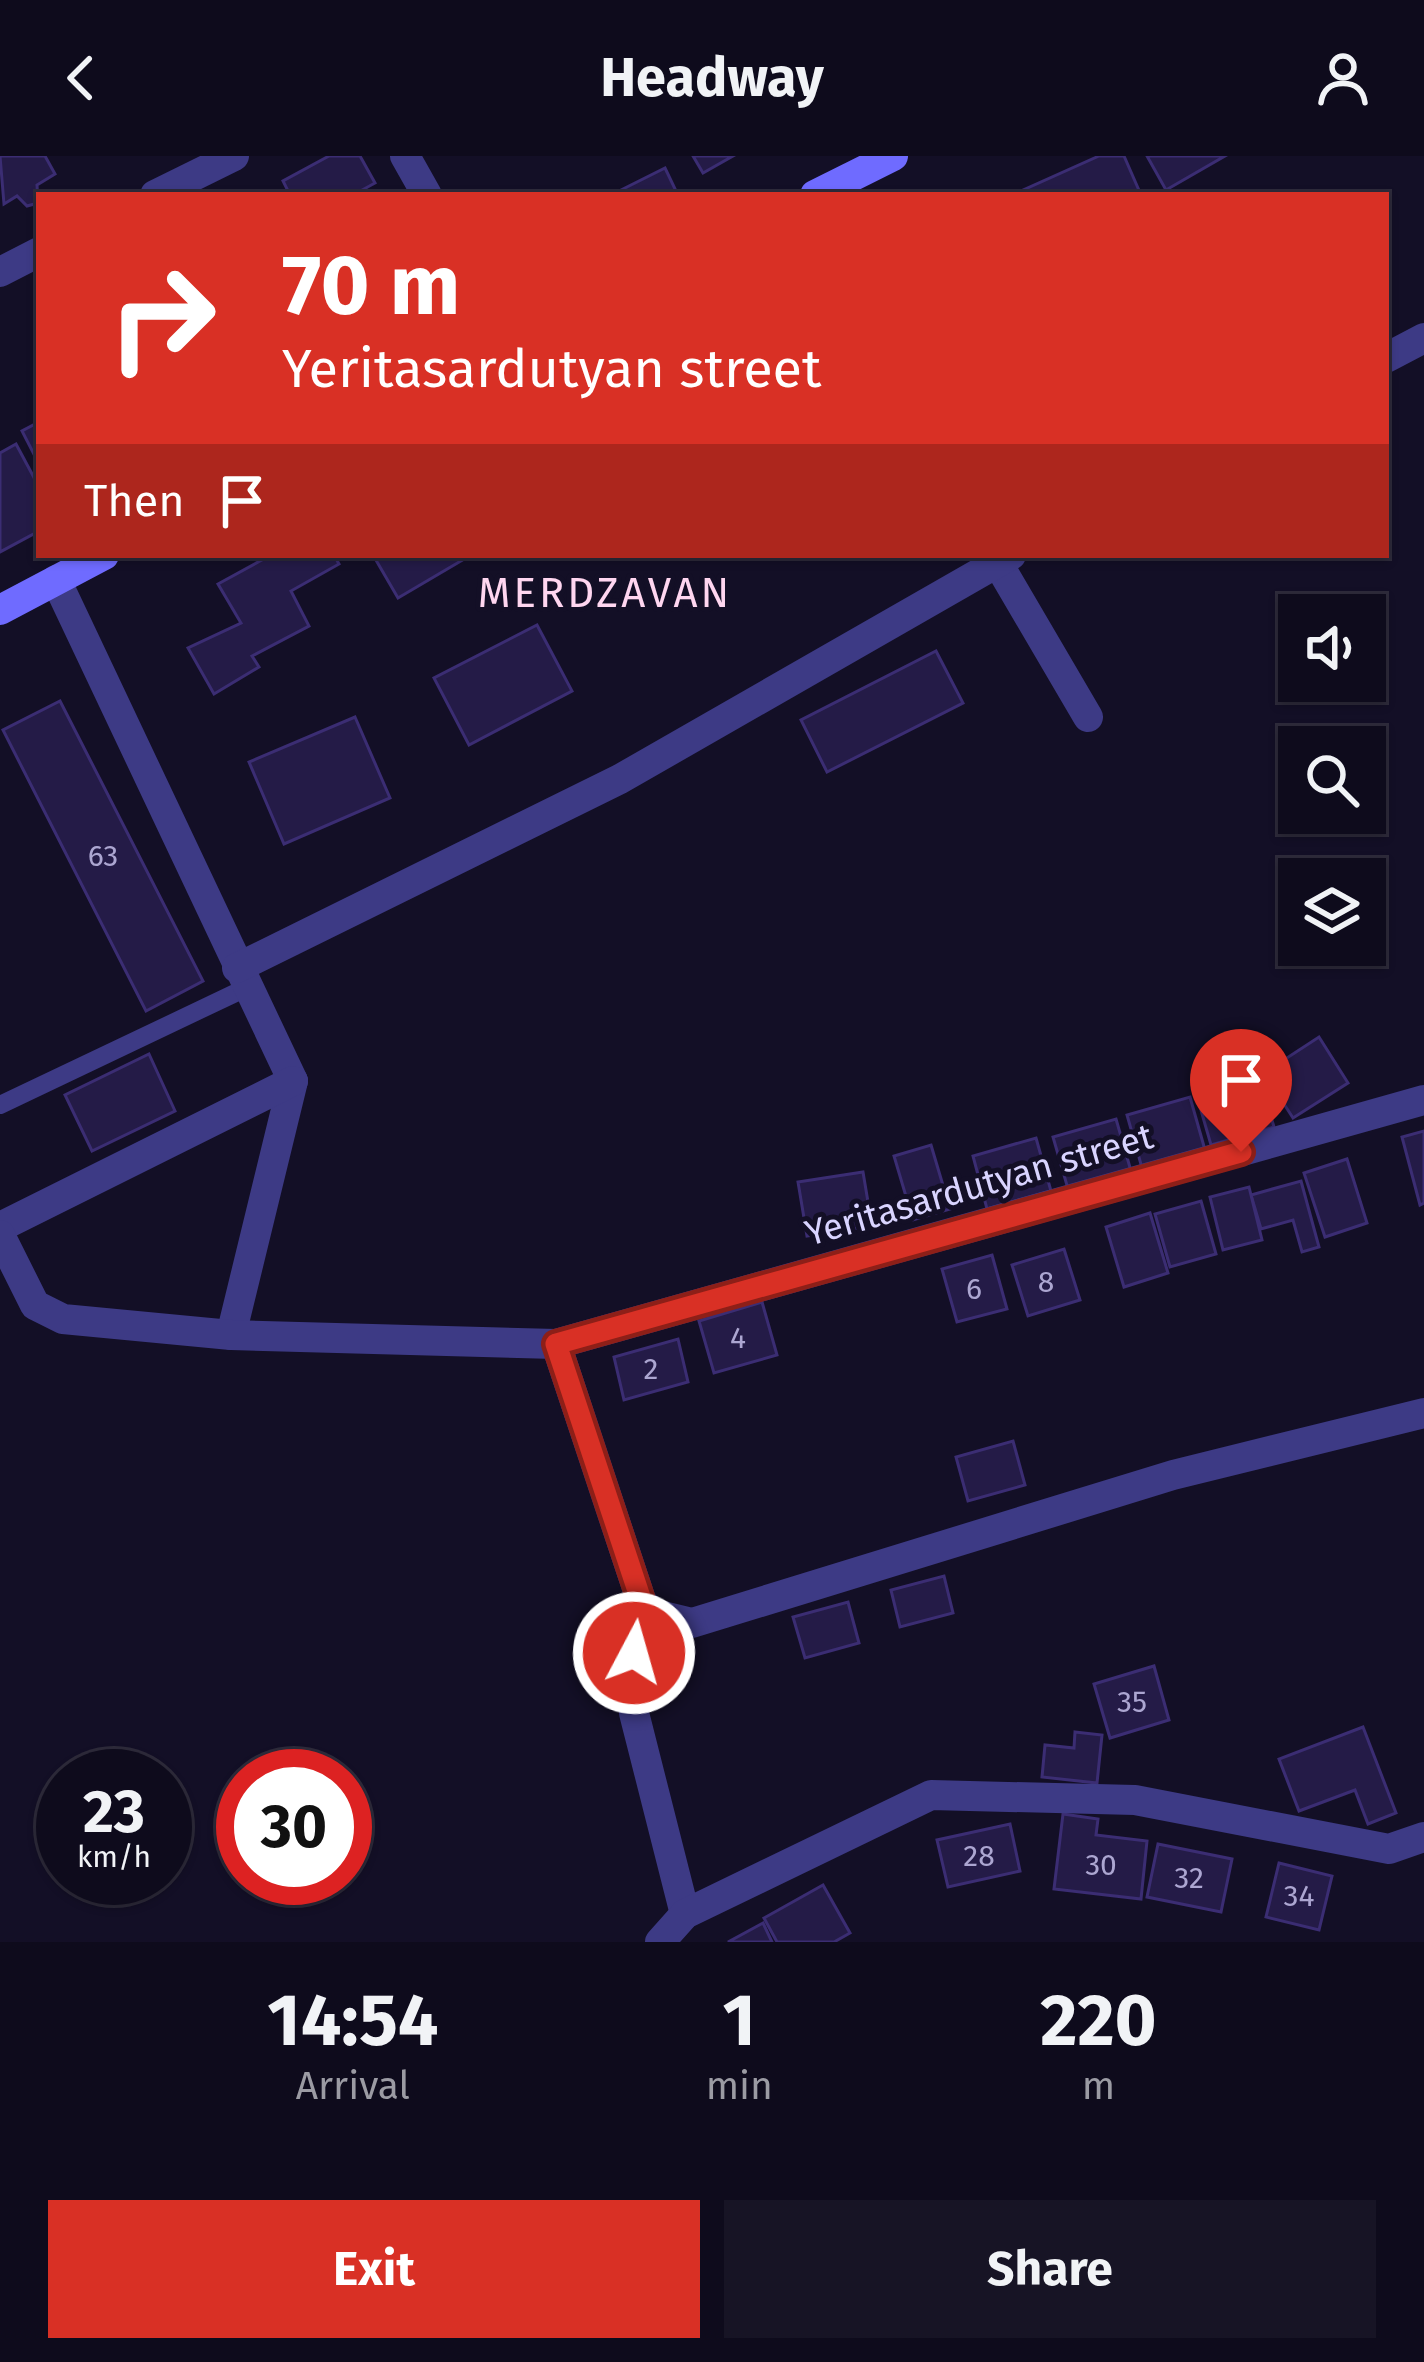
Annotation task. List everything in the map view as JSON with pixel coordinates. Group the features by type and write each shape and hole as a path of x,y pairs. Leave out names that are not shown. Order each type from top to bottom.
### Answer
{"main road":[{"path":"821,192 893,156"},
{"path":"0,610 98,558"}],"street":[{"path":"161,192 234,156"},
{"path":"405,156 425,192"},
{"path":"0,272 36,254"},
{"path":"1389,356 1424,338"},
{"path":"243,978 620,779 1000,558 1088,717"},
{"path":"56,580 292,1081 231,1335"},
{"path":"0,1231 292,1081"},
{"name":"Yeritasardutyan street","path":"0,1231 35,1305 63,1319 231,1335 556,1344 1424,1100"},
{"path":"556,1344 642,1603 634,1653 634,1713 686,1914"},
{"path":"642,1603 655,1614 692,1623 1173,1475 1424,1412"},
{"path":"660,1942 686,1914 931,1795 1135,1801 1388,1849 1424,1837"}],"lane":[{"path":"0,1105 243,978"}],"building":[{"path":"0,156 45,156 55,174 37,185 36,204 27,206 17,196 4,204"},
{"path":"329,156 360,156 375,183 358,192 288,192 283,181"},
{"path":"693,156 733,156 703,173"},
{"path":"1099,156 1124,156 1140,192 1022,192"},
{"path":"1147,156 1225,156 1166,190"},
{"path":"665,168 677,192 617,192"},
{"path":"36,424 36,458 22,431"},
{"path":"16,444 36,481 36,533 0,552 0,453"},
{"path":"266,558 336,558 339,564 291,591 309,626 252,656 259,667 214,694 188,648 241,623 218,584"},
{"path":"375,558 466,558 398,598"},
{"path":"537,625 572,691 469,745 434,678"},
{"path":"936,651 963,703 827,772 801,720"},
{"path":"60,701 203,981 146,1011 3,730"},
{"path":"355,717 390,798 284,844 249,762"},
{"path":"1319,1037 1348,1083 1293,1118 1264,1073"},
{"path":"149,1054 175,1111 92,1151 65,1095"},
{"path":"1259,1075 1274,1127 1211,1145 1196,1093"},
{"path":"1190,1097 1205,1150 1142,1168 1127,1115"},
{"path":"1116,1119 1131,1171 1068,1189 1053,1137"},
{"path":"1424,1131 1424,1203 1420,1205 1402,1137"},
{"path":"1036,1138 1051,1191 987,1209 973,1156"},
{"path":"931,1145 950,1209 913,1220 894,1156"},
{"path":"1347,1159 1367,1223 1325,1237 1304,1173"},
{"path":"863,1172 872,1226 807,1236 798,1182"},
{"path":"1301,1181 1319,1247 1302,1252 1293,1220 1261,1229 1251,1195"},
{"path":"1249,1187 1262,1240 1223,1250 1210,1197"},
{"path":"1201,1201 1216,1254 1170,1267 1155,1214"},
{"path":"1150,1213 1168,1273 1124,1287 1106,1227"},
{"path":"1064,1249 1080,1300 1028,1316 1012,1265"},
{"path":"992,1255 1007,1309 957,1322 942,1269"},
{"path":"762,1302 777,1355 714,1373 699,1321"},
{"path":"678,1339 688,1382 624,1400 614,1357"},
{"path":"1013,1441 1025,1485 968,1501 956,1457"},
{"path":"944,1576 953,1613 900,1627 891,1590"},
{"path":"848,1602 859,1643 805,1658 793,1617"},
{"path":"1154,1666 1169,1720 1110,1738 1094,1684"},
{"path":"1363,1727 1396,1813 1368,1824 1355,1790 1299,1811 1279,1759"},
{"path":"1075,1732 1102,1735 1097,1783 1042,1777 1045,1745 1074,1748"},
{"path":"1063,1814 1098,1819 1096,1835 1147,1841 1141,1899 1054,1889"},
{"path":"1010,1824 1020,1871 948,1887 937,1840"},
{"path":"1158,1844 1232,1859 1221,1912 1147,1897"},
{"path":"1279,1863 1332,1876 1319,1930 1266,1917"},
{"path":"823,1885 850,1933 834,1942 777,1942 764,1918"},
{"path":"763,1923 772,1942 728,1942"}],"district":[{"name":"MERDZAVAN","path":"605,593"}],"route":[{"path":"634,1653 642,1603 556,1344 1241,1152"}]}
